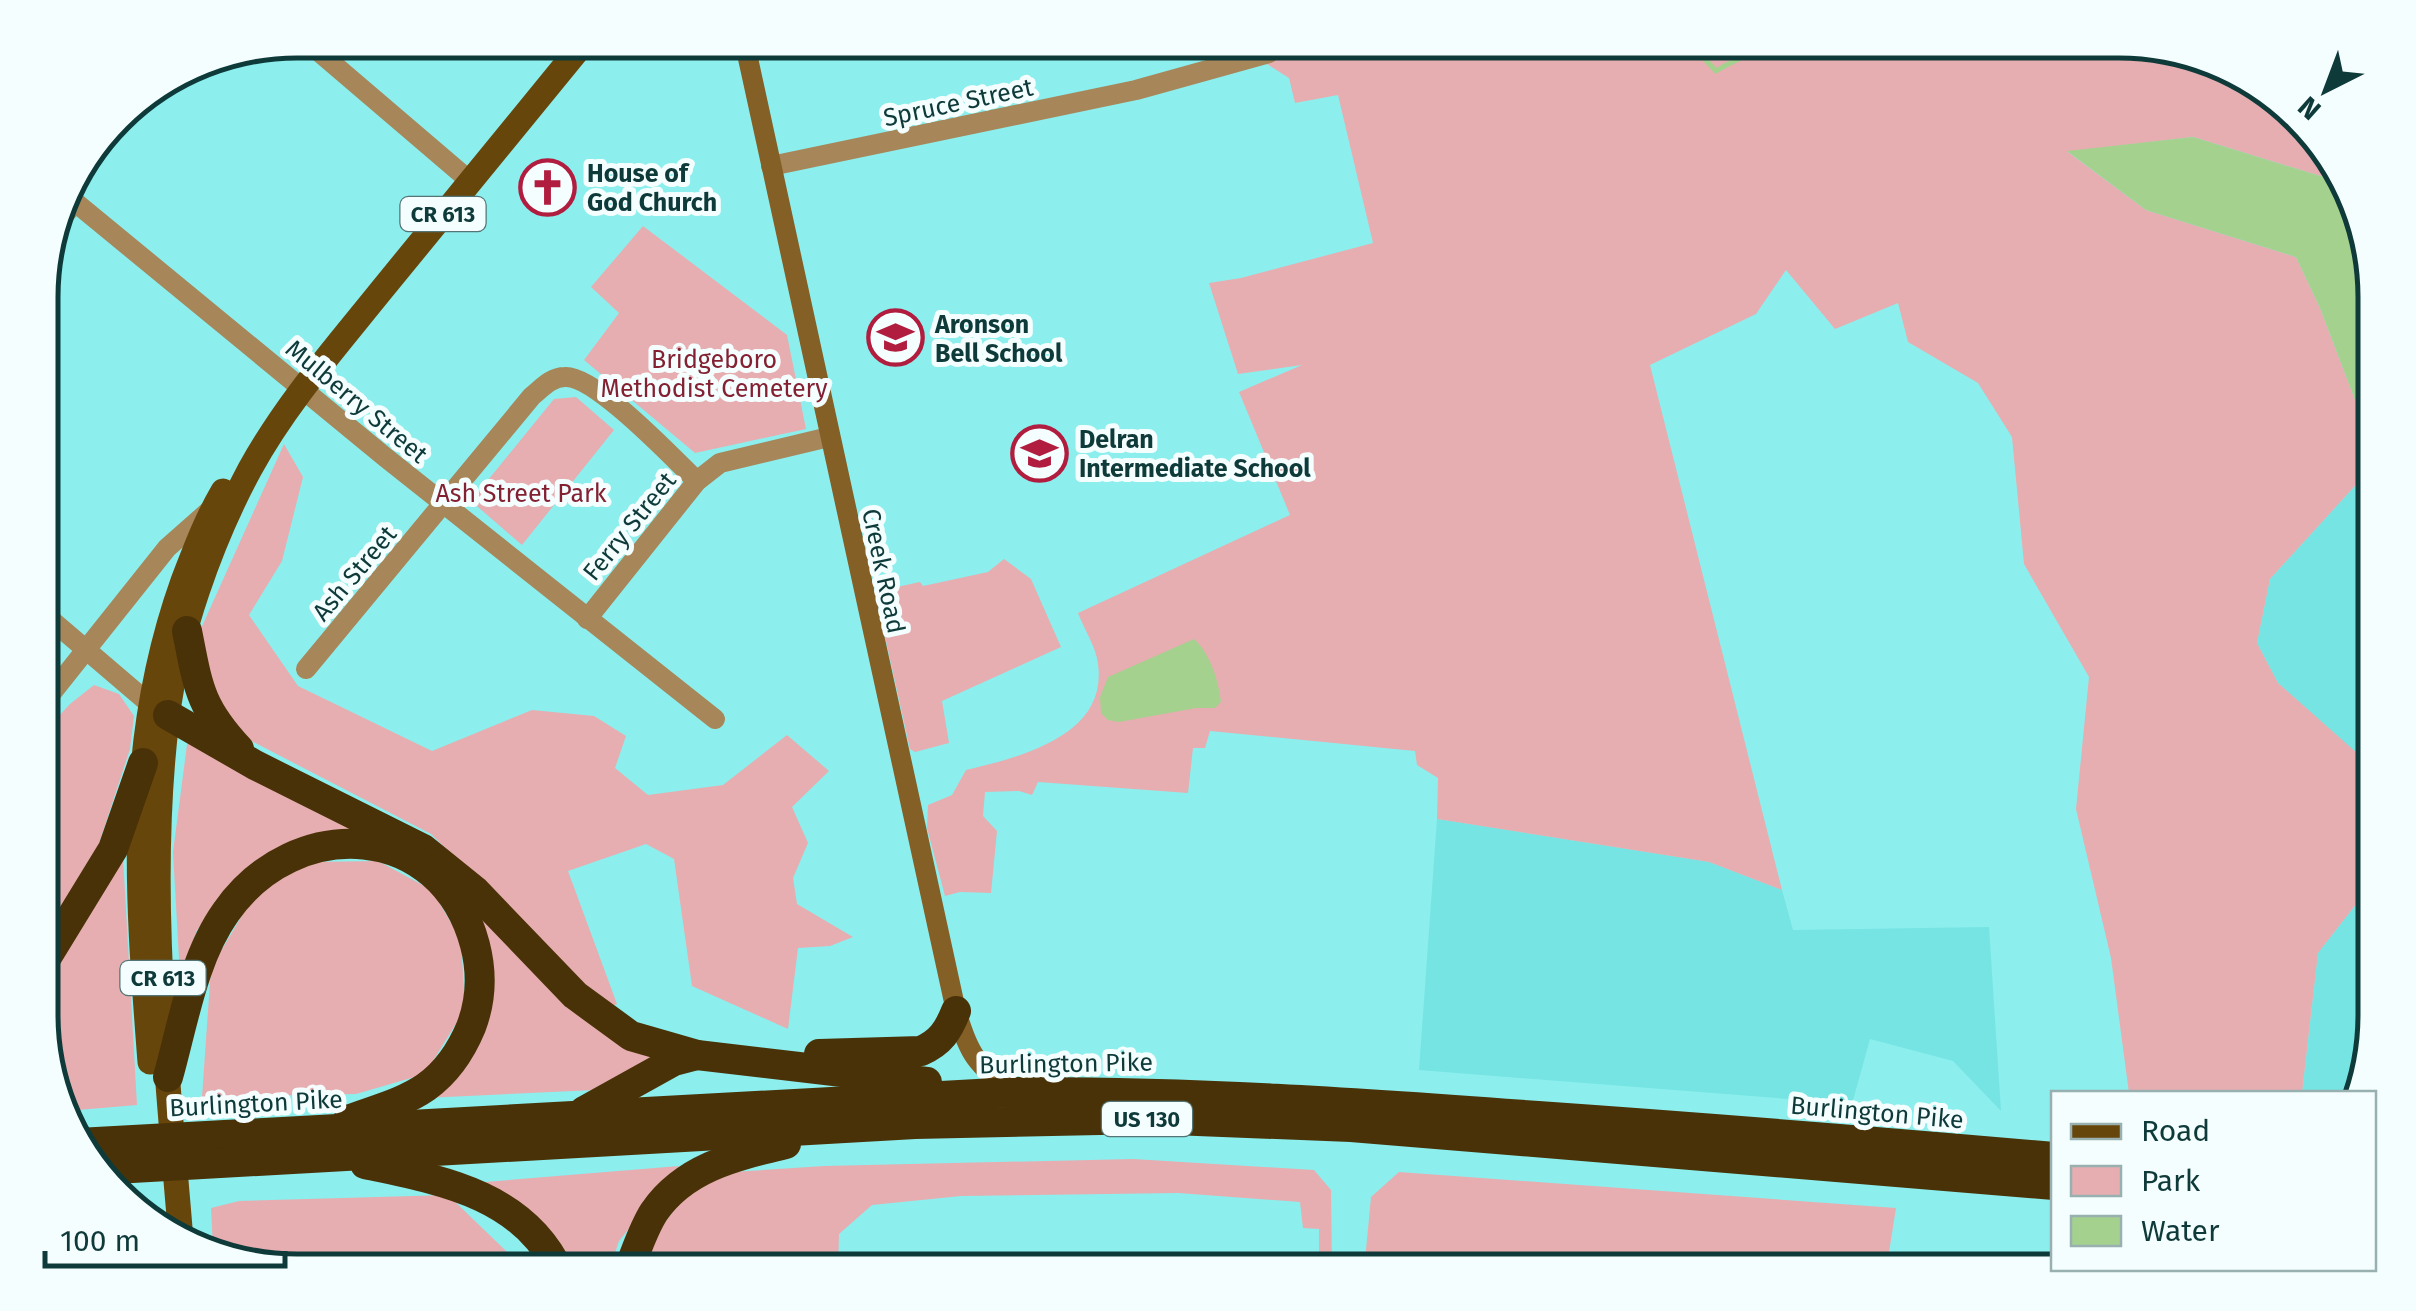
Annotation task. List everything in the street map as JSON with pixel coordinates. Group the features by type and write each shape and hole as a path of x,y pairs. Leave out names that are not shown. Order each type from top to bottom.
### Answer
{"highway":[{"path":"187,631 200,696 222,730 255,765"},
{"path":"160,711 255,765 423,849 476,891 575,995 631,1036 697,1056 1014,1092"},
{"path":"58,939 113,849 142,762"},
{"path":"168,1077 208,945 243,889 267,868 322,845 353,842 382,848 435,877 470,926 480,986 475,1017 463,1045 446,1069 426,1086 322,1143"},
{"path":"737,1058 921,1051 947,1033 956,1012"},
{"path":"574,1115 674,1061 697,1056"},
{"name":"Burlington Pike","path":"322,1143 574,1115 1014,1092 1147,1091 1885,1141 2051,1158"},
{"name":"Burlington Pike","path":"96,1144 240,1148 1148,1119 1315,1125 2051,1185"},
{"path":"636,1254 654,1213 688,1177 731,1158 775,1146 915,1124"},
{"path":"322,1143 464,1186 514,1214 536,1234 548,1254"},
{"name":"Burlington Pike","path":"114,1168 240,1148"}],"main road":[{"name":"CR 613","path":"180,1222 158,883 165,632 200,534 243,460 570,58"},
{"name":"CR 613","path":"162,1211 137,861 142,762 213,549 251,468 303,389"}],"street":[{"path":"325,58 470,181"},
{"name":"Creek Road","path":"748,58 956,1012 966,1043 980,1067 1014,1092"},
{"name":"Spruce Street","path":"772,166 1136,90 1231,58"},
{"name":"Mulberry Street","path":"77,203 714,719"},
{"name":"Ash Street","path":"306,669 532,396 552,379 579,378 602,393 698,480"},
{"name":"Ferry Street","path":"587,619 698,480 720,463 829,438"},
{"path":"58,685 167,548 216,504"},
{"path":"58,626 160,711"}],"shaded area":[{"path":"2358,483 2358,755 2278,683 2257,643 2270,579"},
{"path":"1437,819 1709,862 1782,890 1793,930 1989,927 2001,1111 1953,1061 1870,1039 1852,1104 1419,1070"},
{"path":"2358,902 2356,1046 2346,1091 2302,1091 2318,953"}],"green space":[{"path":"1257,58 2119,58 2151,60 2211,76 2276,116 2276,140 2300,140 2326,178 2193,137 2068,152 2146,210 2296,257 2358,407 2358,483 2270,579 2257,643 2278,683 2358,754 2358,902 2318,953 2302,1091 2129,1091 2111,958 2076,809 2089,677 2024,564 2012,437 1978,383 1908,342 1898,303 1835,329 1786,270 1756,314 1650,365 1782,890 1709,862 1437,819 1438,778 1417,765 1415,751 1210,731 1205,748 1193,748 1188,793 1038,782 1032,795 1019,791 985,792 983,816 997,831 991,893 960,892 945,896 927,828 928,805 952,795 966,770 1034,750 1075,726 1089,709 1097,689 1098,664 1078,613 1290,515 1239,392 1302,365 1238,374 1209,283 1373,243 1338,95 1295,103 1289,78"},
{"name":"Bridgeboro Methodist Cemetery","path":"643,226 787,335 806,429 695,453 584,360 619,313 591,287"},
{"name":"Ash Street Park","path":"576,397 614,430 522,545 471,501 554,399"},
{"path":"284,444 303,477 282,561 249,615 298,686 432,751 532,710 594,716 626,736 615,768 648,795 723,785 787,735 829,771 792,807 808,843 793,878 797,904 853,937 830,946 798,948 788,1029 692,986 674,859 646,844 568,871 617,1004 608,1008 431,834 234,732 209,680 199,633"},
{"path":"1004,559 1031,579 1061,647 942,701 949,743 915,752 910,749 878,605 883,590 988,572"},
{"path":"94,685 119,694 134,716 130,749 93,862 58,911 58,717"},
{"path":"188,737 367,834 238,879 197,930 180,977 173,852"},
{"path":"123,857 137,1105 78,1110 60,1046 58,952"},
{"path":"378,861 432,890 461,940 465,1009 425,1074 356,1094 202,1097 211,968 257,890 309,862"},
{"path":"472,901 657,1061 595,1090 425,1098 488,1018"},
{"path":"1133,1159 1314,1170 1331,1190 1332,1253 1319,1253 1319,1229 1303,1228 1300,1202 1178,1193 961,1196 872,1205 839,1234 838,1254 648,1254 659,1229 694,1185 733,1172 824,1166"},
{"path":"679,1166 619,1241 615,1254 564,1254 546,1227 485,1182"},
{"path":"1399,1172 1896,1208 1889,1253 1366,1253 1371,1197"},
{"path":"448,1195 509,1254 297,1254 250,1249 212,1238 211,1208 239,1201"}],"water":[{"path":"2193,137 2326,178 2340,205 2356,265 2358,407 2296,257 2146,210 2067,151"},
{"path":"1194,639 1205,652 1216,677 1221,702 1215,708 1119,722 1108,720 1101,713 1100,697 1108,677"}],"waterway":[{"path":"1704,58 1716,71 1739,58"}],"place":[{"name":"House of God Church","path":"548,187"},
{"name":"Aronson Bell School","path":"896,338"},
{"name":"Delran Intermediate School","path":"1040,453"}]}
